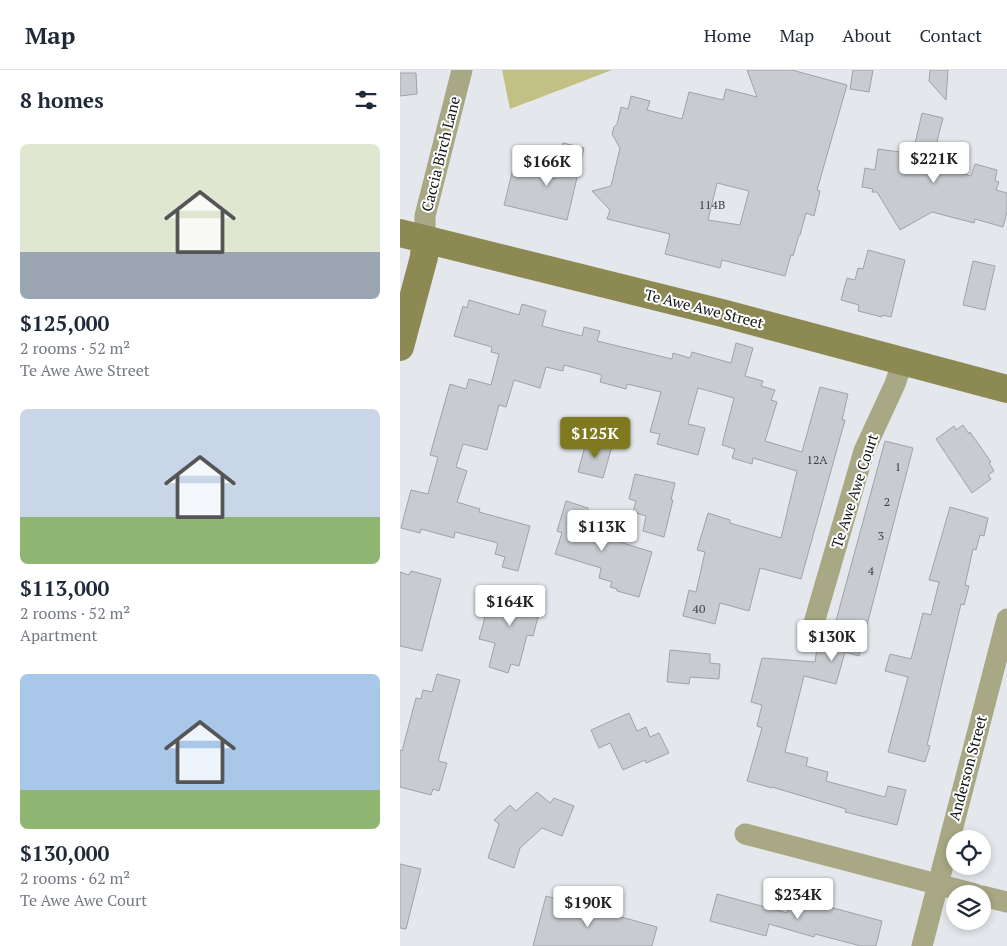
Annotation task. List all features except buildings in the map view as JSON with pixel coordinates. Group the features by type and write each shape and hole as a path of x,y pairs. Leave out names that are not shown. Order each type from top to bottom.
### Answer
{"main road":[{"path":"400,347 423,261 412,236"},
{"name":"Te Awe Awe Street","path":"412,236 703,308 1007,388"}],"street":[{"name":"Caccia Birch Lane","path":"412,236 425,216 462,70"},
{"name":"Te Awe Awe Court","path":"814,623 864,451 895,384 902,361"},
{"name":"Anderson Street","path":"922,946 1007,619"},
{"path":"745,834 946,886"},
{"path":"991,898 1007,902"}],"shaded area":[{"path":"502,70 612,70 510,109"}]}
